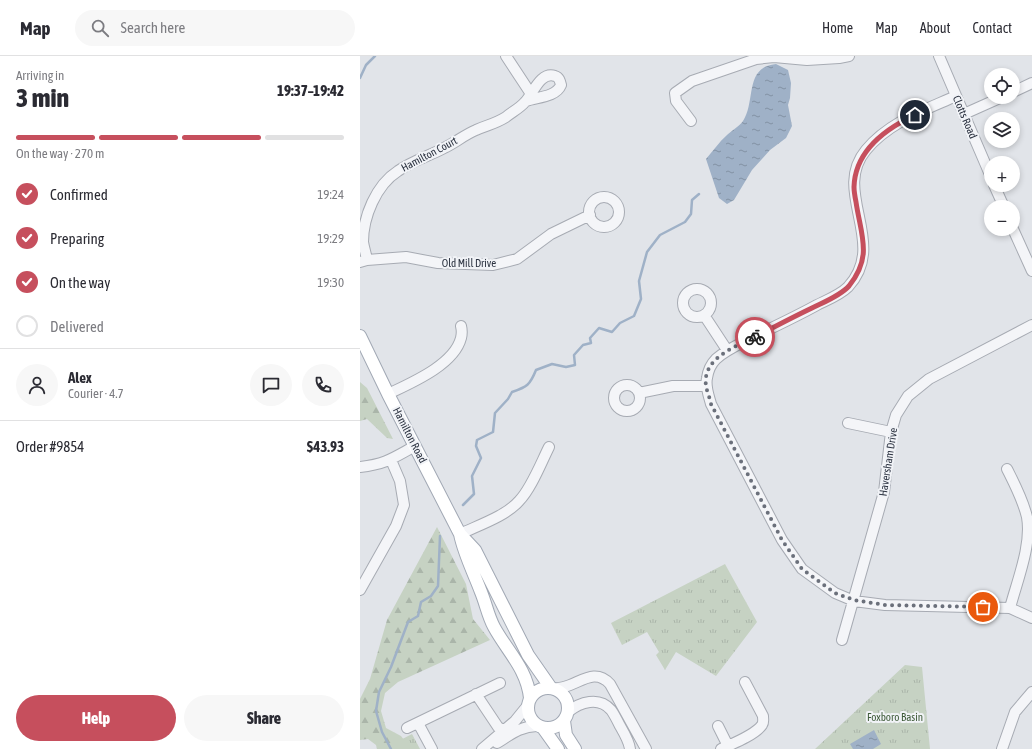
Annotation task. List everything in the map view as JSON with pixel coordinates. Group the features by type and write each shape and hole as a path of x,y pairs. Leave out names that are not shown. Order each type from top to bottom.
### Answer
{"main road":[{"name":"Hamilton Road","path":"360,336 460,534 490,618 499,636 526,677 529,701"},
{"name":"Hamilton Road","path":"460,534 475,550 528,655 552,688"},
{"path":"558,749 540,727 529,717 529,701 539,690 552,688 564,695 568,706 566,717 566,735 574,749"},
{"path":"540,727 554,728 566,717"}],"street":[{"name":"Hamilton Court","path":"364,261 363,242 365,226 371,204 381,186 396,172 410,164 444,148 462,136 494,124 529,98 506,56"},
{"path":"690,121 676,101 675,93 692,81 756,59 774,56 808,60 849,56"},
{"name":"Clotts Road","path":"939,56 984,161"},
{"path":"1020,89 1032,83"},
{"path":"956,96 902,121 880,136 865,151 856,168 854,188 863,236 864,254 859,272 847,288 831,299 727,350 712,363 706,378 706,386 711,404 782,540 802,569 835,593 854,600 885,605 1010,608 1032,618"},
{"path":"964,114 986,104"},
{"name":"Old Mill Drive","path":"364,261 406,256 438,263 493,265 517,259 551,234 590,215"},
{"path":"1016,236 1032,271"},
{"path":"704,315 727,350"},
{"name":"Haversham Drive","path":"842,640 884,492 891,432 896,415 908,396 929,379 1032,325"},
{"path":"388,394 423,376 446,361 459,345 462,334 461,326"},
{"path":"639,393 674,386 706,386"},
{"path":"848,424 891,432"},
{"path":"360,467 377,465 391,460 415,446"},
{"path":"460,534 504,513 519,501 529,486 549,447"},
{"path":"360,590 396,526 404,505 400,481 391,460"},
{"path":"1007,469 1021,497 1027,519 1027,540 1010,608"},
{"path":"552,688 567,686 597,676 606,681 610,684 646,749"},
{"path":"718,726 725,747 755,731 761,726 764,721 763,716 745,682"},
{"path":"408,728 500,683"},
{"path":"1002,749 1015,712 1032,692"},
{"path":"476,694 498,727 504,730"},
{"path":"482,749 522,714 529,701"},
{"path":"566,717 577,706 588,701 602,703 610,708 629,744 630,749"},
{"path":"418,722 432,749"},
{"path":"487,749 527,726 540,727"}],"green space":[{"path":"360,382 367,388 393,439 387,438 367,419 360,421"},
{"path":"437,527 466,584 473,619 490,640 398,682 385,693 381,711 386,728 401,736 411,749 377,749 376,745 368,739 360,740 360,699 370,679 387,620"},
{"path":"725,564 757,622 716,676 676,652 665,670 656,655 659,652 647,632 622,645 611,623"},
{"name":"Foxboro Basin","path":"905,665 922,667 930,749 815,749"},
{"path":"412,734 420,749 383,749"}],"water":[{"path":"776,64 788,70 791,83 788,105 792,126 786,138 770,150 752,170 734,200 727,204 719,198 706,159 724,138 743,121 747,113 752,86 759,71 766,66"},
{"path":"874,730 881,744 873,749 853,749 850,744"}],"waterway":[{"path":"360,78 366,65 375,56"},
{"path":"463,505 474,494 472,476 481,458 476,446 477,440 493,432 495,413 508,399 512,392 527,385 532,379 536,370 552,364 566,367 575,365 574,355 583,345 591,343 590,338 599,328 612,332 620,323 634,316 641,299 639,281 647,252 660,235 685,222 691,214 692,200 699,194"},
{"path":"391,749 382,732 376,711 379,692 391,667 408,622 418,616 421,602 431,596 438,586 440,536"}],"way so far":[{"path":"755,337 727,350 712,363 706,378 706,386 711,404 728,438 782,540 802,569 835,593 854,600 885,605 983,607"}],"route":[{"path":"755,337 831,299 847,288 859,272 864,254 863,236 854,188 856,168 865,151 880,136 902,121 915,115"}]}
